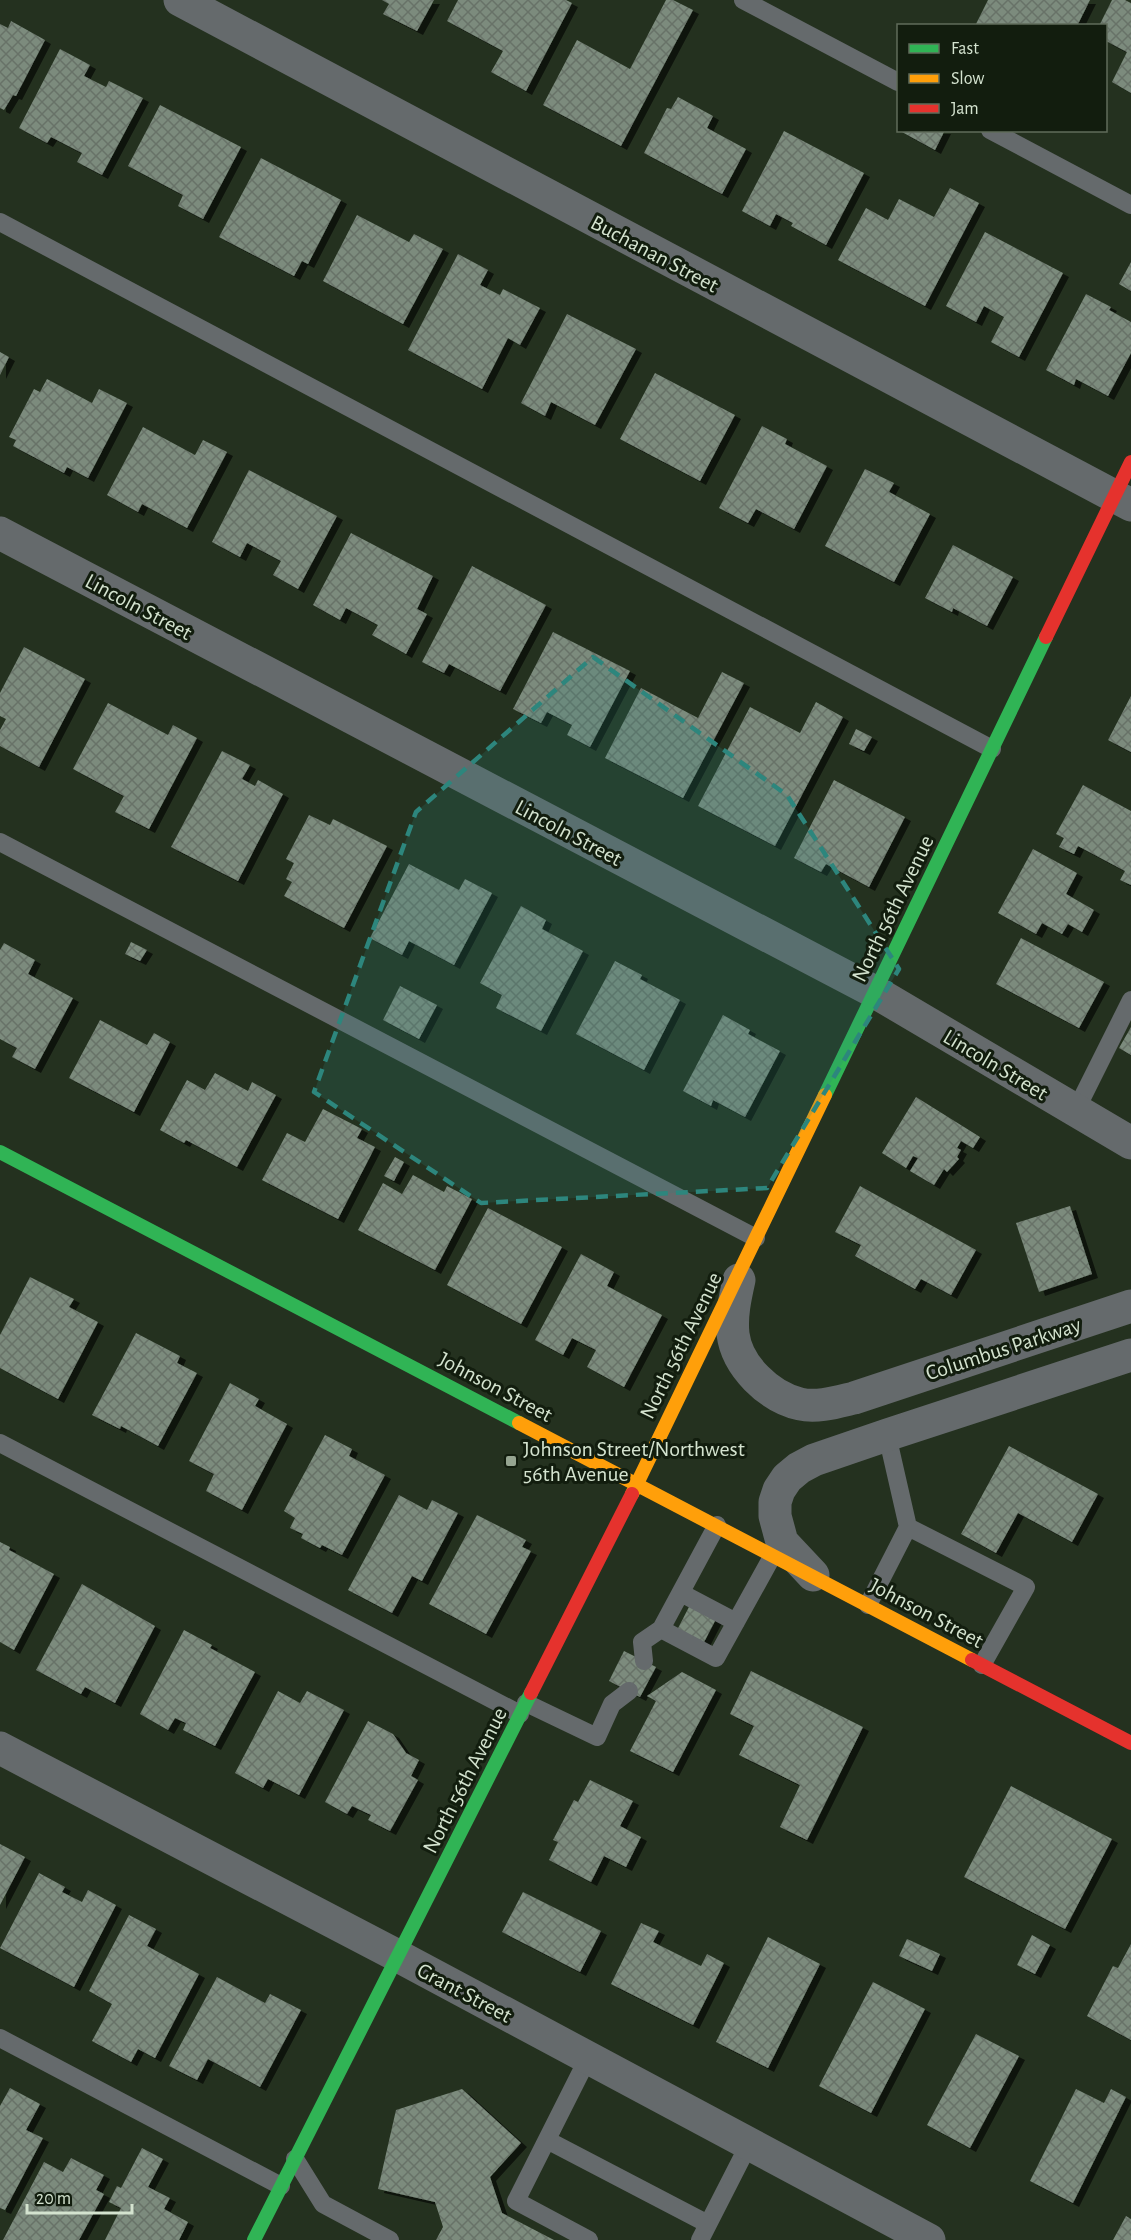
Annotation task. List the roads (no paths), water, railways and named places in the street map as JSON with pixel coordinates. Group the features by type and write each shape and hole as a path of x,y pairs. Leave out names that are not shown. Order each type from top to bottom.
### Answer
{"street":[{"name":"Buchanan Street","path":"180,0 1122,500"},
{"name":"North 56th Avenue","path":"254,2240 636,1483 992,749 1122,500 1131,462"},
{"name":"Lincoln Street","path":"0,533 875,992 1131,1143"},
{"name":"Johnson Street","path":"0,1152 1131,1743"},
{"name":"Columbus Parkway","path":"741,1269 732,1313 734,1336 740,1357 756,1378 781,1396 800,1404 826,1404 875,1391 1131,1306"},
{"name":"Columbus Parkway","path":"814,1576 789,1551 778,1533 775,1502 787,1478 814,1460 1131,1355"},
{"path":"875,1391 886,1435"},
{"name":"Grant Street","path":"0,1748 398,1956 929,2240"}],"lane":[{"path":"743,0 897,81"},
{"path":"994,132 1131,205"},
{"path":"0,222 992,749"},
{"path":"0,842 756,1238"},
{"path":"1075,1112 1131,1000"},
{"path":"868,1605 908,1527 886,1435"},
{"path":"0,1443 523,1709 597,1737 622,1688"},
{"path":"639,1652 661,1629 717,1525"},
{"path":"908,1527 1026,1587 982,1665"},
{"path":"661,1629 716,1658 773,1555"},
{"path":"681,1593 736,1622"},
{"path":"0,2038 281,2186"},
{"path":"588,2058 516,2201 589,2240"},
{"path":"547,2140 704,2232 749,2144"},
{"path":"295,2159 323,2204 390,2240"}],"place":[{"name":"Johnson Street/Northwest 56th Avenue","path":"511,1461"}]}
